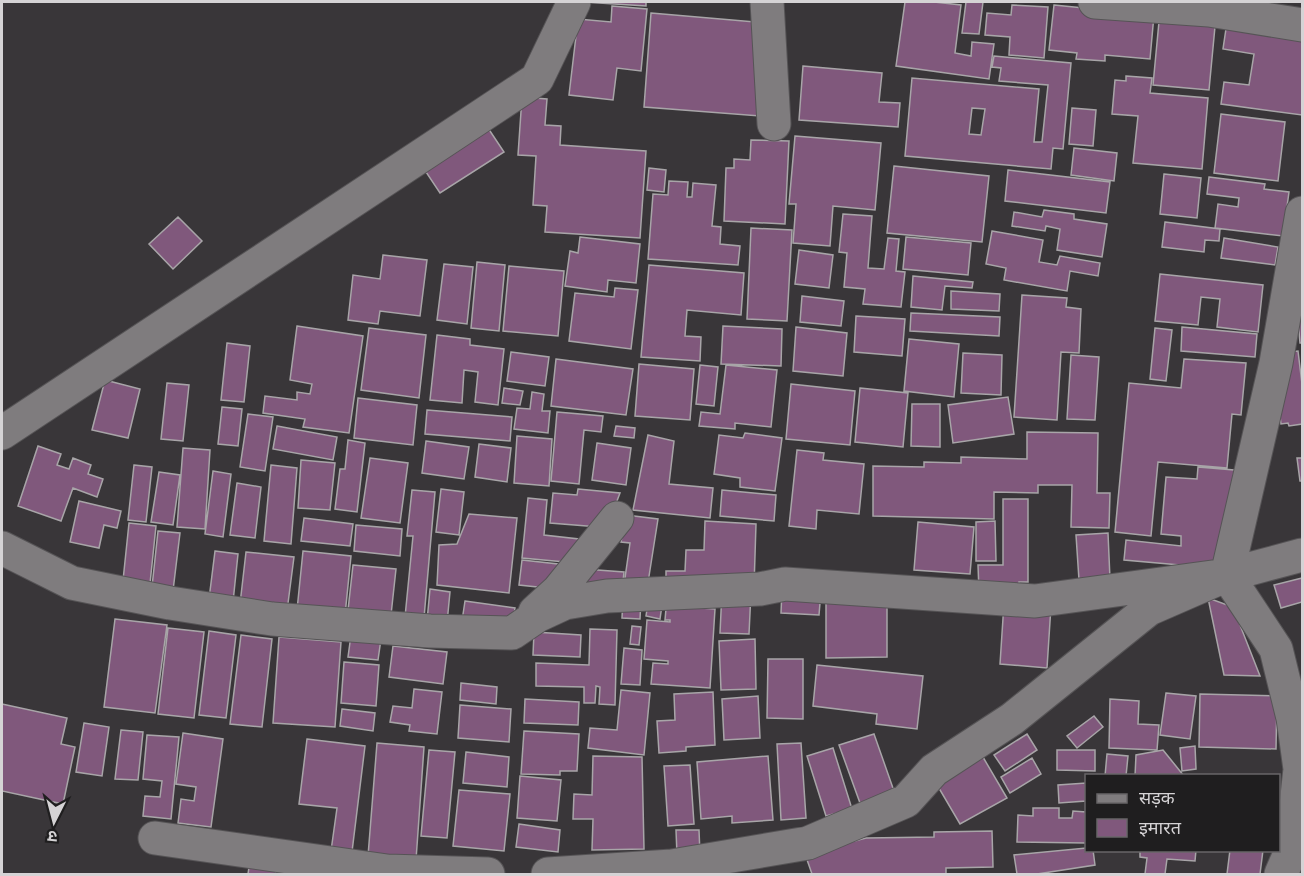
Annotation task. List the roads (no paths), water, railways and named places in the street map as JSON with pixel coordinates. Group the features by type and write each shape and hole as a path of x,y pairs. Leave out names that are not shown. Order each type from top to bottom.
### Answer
{"street":[{"path":"2,433 537,79 574,2"},
{"path":"767,2 774,124"},
{"path":"1095,2 1209,10 1302,25"},
{"path":"1292,859 1300,769 1293,718 1276,649 1227,575 1276,363 1302,213"},
{"path":"512,633 558,591 617,518"},
{"path":"2,548 72,583 170,603 272,619 430,631 512,633 537,616 565,603 607,596 760,589 785,584 1035,601 1227,575 1302,555"},
{"path":"548,874 672,866 808,843 895,806 906,801 934,770 1011,719 1149,609 1227,575"},
{"path":"155,838 387,871 488,874"}]}
